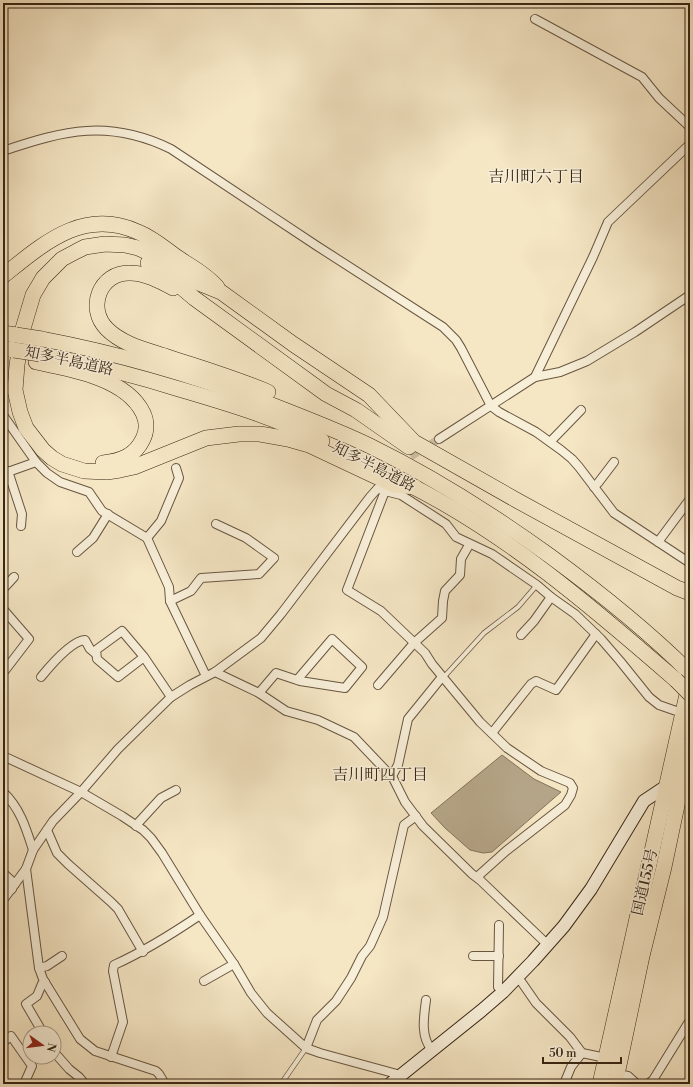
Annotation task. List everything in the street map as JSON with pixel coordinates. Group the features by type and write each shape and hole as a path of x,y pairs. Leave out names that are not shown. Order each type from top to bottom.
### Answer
{"highway":[{"path":"3,276 58,235 76,227 91,224 107,224 122,226 137,231 152,239 209,278 221,292 369,396 414,442 677,588 690,593"},
{"path":"221,292 194,281 155,256 138,248 125,245 110,243 94,245 77,251 62,259 43,278 33,295 22,332 15,390 20,412 26,428 35,441 52,458 62,464 84,471 107,472 134,467 206,438 239,434 260,434 288,439 309,445 394,485 416,487"},
{"path":"9,347 39,352 64,368 110,383 128,393 135,400 144,415 146,427 144,438 132,454 113,462 88,462 61,452 48,441 30,415 26,400 26,368 31,334 41,301 53,281 67,268 77,261 98,254 108,253 128,256 150,264 162,271 194,298 326,394 356,410 413,449 515,510 679,600 690,603"},
{"path":"194,298 156,280 130,273 116,276 105,284 100,291 97,300 97,308 100,319 107,329 126,342 241,381 274,394 357,432 389,456"},
{"name":"知多半島道路","path":"9,347 101,366 204,396 248,411 314,437 416,487 463,515 570,590 683,680 690,694"},
{"name":"知多半島道路","path":"39,352 83,347 181,372 304,417 389,456 466,499 522,536 578,576 623,612 685,667"},
{"name":"国道155号","path":"600,1084 644,882 680,782 683,680"},
{"name":"国道155号","path":"616,1079 642,956 664,867 680,782 690,744"}],"street":[{"path":"535,19 642,77 659,98 690,127"},
{"path":"3,151 68,132 101,130 133,134 171,149 317,246 443,327 458,344 491,406 536,432 572,459 614,513 690,563"},
{"path":"535,377 587,270 608,222 690,144"},
{"path":"439,439 535,377 560,372 587,361 635,332 690,295"},
{"path":"550,442 581,410"},
{"path":"4,419 36,462 47,473 60,482 89,492 102,511 147,538 169,587 170,601 206,676"},
{"path":"21,526 22,514 6,472 36,462"},
{"path":"594,487 614,462"},
{"path":"147,538 161,521 179,478 176,468"},
{"path":"3,900 26,869 33,850 53,821 81,792 118,749 171,697 215,672 261,638 378,488 401,495 446,524 456,537 492,554 537,585 551,598 575,614 596,634 649,697 659,705 682,713"},
{"path":"384,491 347,590 381,611 425,653 480,722 507,748 541,771 570,783 573,788 572,795 565,805 506,851 477,877"},
{"path":"658,542 690,499"},
{"path":"78,552 93,538 108,514"},
{"path":"170,601 192,591 202,578 259,574 274,558 246,538 216,524"},
{"path":"378,685 414,643 442,618 443,601 446,591 460,575 461,559 469,544"},
{"path":"3,589 14,577"},
{"path":"521,634 534,621 551,598"},
{"path":"3,609 30,638 3,672"},
{"path":"96,654 96,650 122,631 144,657 171,697"},
{"path":"492,733 534,682 539,682 551,689 556,690 596,634"},
{"path":"259,693 276,674 298,680 346,688 362,667 332,639 298,680"},
{"path":"41,676 63,652 81,640 85,640 90,649 96,654 97,659 118,677 144,657"},
{"path":"215,672 259,693 286,711 318,720 354,737 392,776 405,802 423,826 548,945"},
{"path":"392,776 398,765 408,719 443,677"},
{"path":"3,756 81,792 144,830 162,853 200,915 234,964 251,993 267,1013 306,1048 320,1054 400,1076"},
{"path":"390,1084 502,992 518,977 564,926 590,890 644,801 680,782"},
{"path":"136,826 161,798 176,790"},
{"path":"3,792 12,800 21,816 33,850"},
{"path":"306,1048 317,1020 336,1001 351,978 362,956 370,946 383,917 404,825 416,816"},
{"path":"47,830 57,853 118,910 143,952"},
{"path":"26,869 39,968 45,982 80,1039 95,1051 156,1071 165,1084"},
{"path":"3,873 13,886"},
{"path":"3,883 13,886"},
{"path":"111,1057 123,1022 113,971 114,965 143,952 200,915"},
{"path":"499,925 498,987 502,992"},
{"path":"39,968 47,966 62,956"},
{"path":"473,956 499,956"},
{"path":"204,981 234,964"},
{"path":"518,977 536,1003 570,1037 582,1053 606,1058"},
{"path":"38,1025 26,1004 37,996 42,984 45,982"},
{"path":"426,1000 423,1020 424,1031 432,1050"},
{"path":"648,1084 657,1074 690,1020"},
{"path":"3,1042 11,1036 32,1066 24,1084"},
{"path":"564,1084 571,1067 582,1053"},
{"path":"62,1062 68,1069 79,1077 84,1084"},
{"path":"616,1079 628,1076 637,1084"}],"lane":[{"path":"443,677 484,633 518,607 537,585"},
{"path":"280,1084 306,1048"}],"shaded area":[{"path":"502,755 534,779 561,792 492,852 483,853 470,850 445,828 431,813"}],"tunnel":[{"path":"385,482 410,457 439,439"}],"district":[{"name":"吉川町六丁目","path":"536,177"},
{"name":"吉川町四丁目","path":"380,775"}]}
